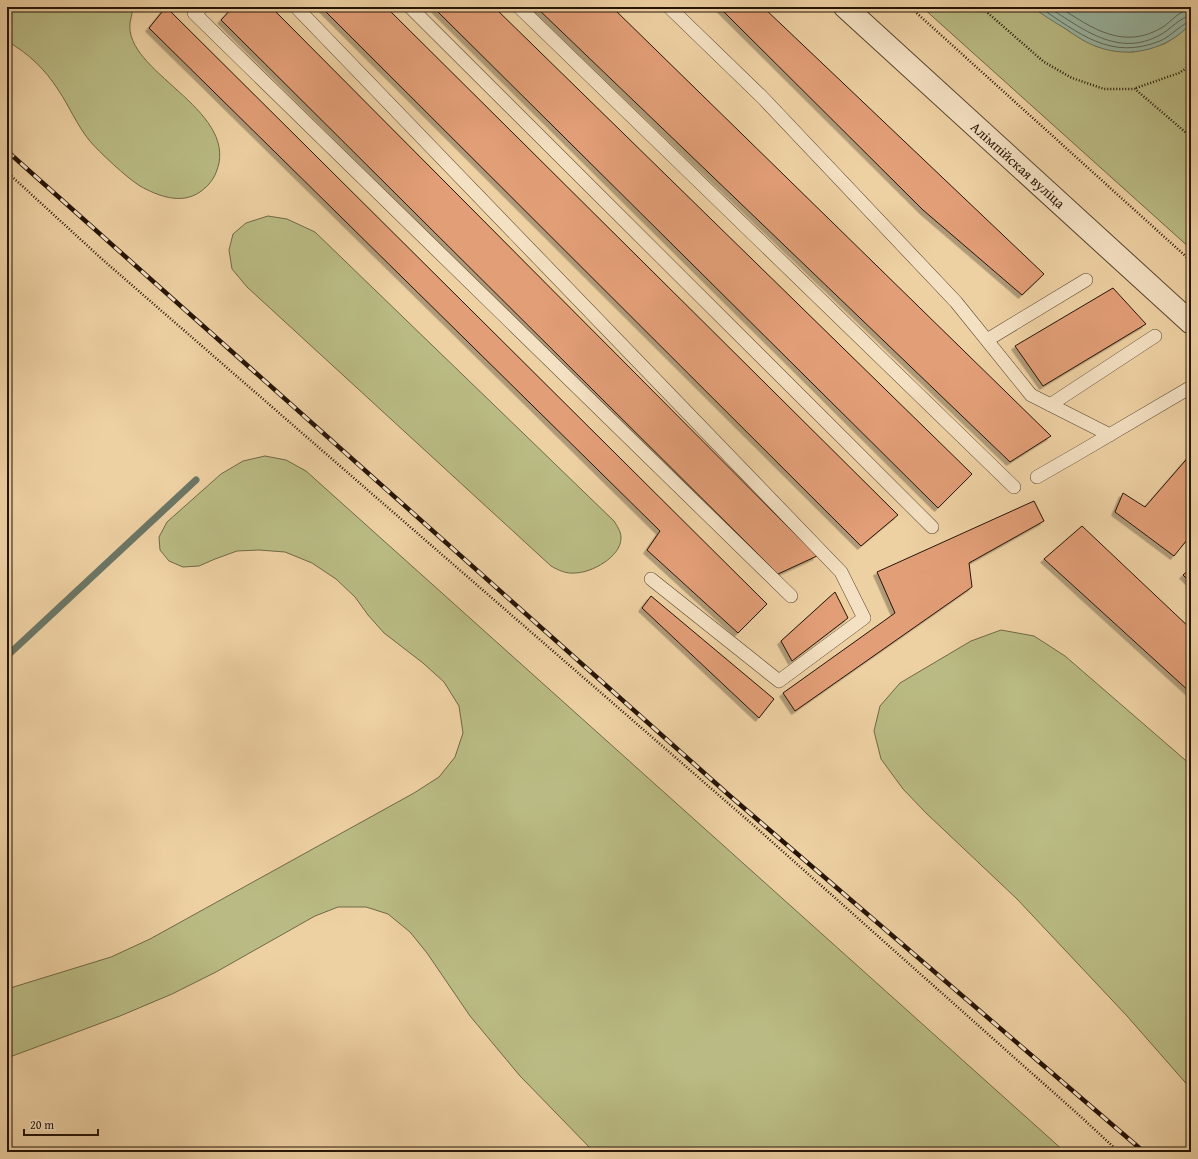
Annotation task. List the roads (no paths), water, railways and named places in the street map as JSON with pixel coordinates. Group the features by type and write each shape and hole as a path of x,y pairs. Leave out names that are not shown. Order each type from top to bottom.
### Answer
{"street":[{"name":"Алімпійская вуліца","path":"845,7 1191,323"}],"lane":[{"path":"202,7 194,13 791,596"},
{"path":"296,7 841,572 864,618 778,681 651,579"},
{"path":"410,7 932,527"},
{"path":"519,7 1014,487"},
{"path":"669,7 763,98 956,302 1031,395 1110,435"},
{"path":"987,340 1086,280"},
{"path":"1050,405 1154,336"},
{"path":"1037,477 1191,387"}],"water":[{"path":"1032,7 1191,7 1191,23 1182,32 1160,45 1136,52 1123,52 1098,47 1089,43 1077,37"}],"waterway":[{"path":"7,656 196,480"}],"railway":[{"path":"7,151 730,796 1144,1152"}]}
